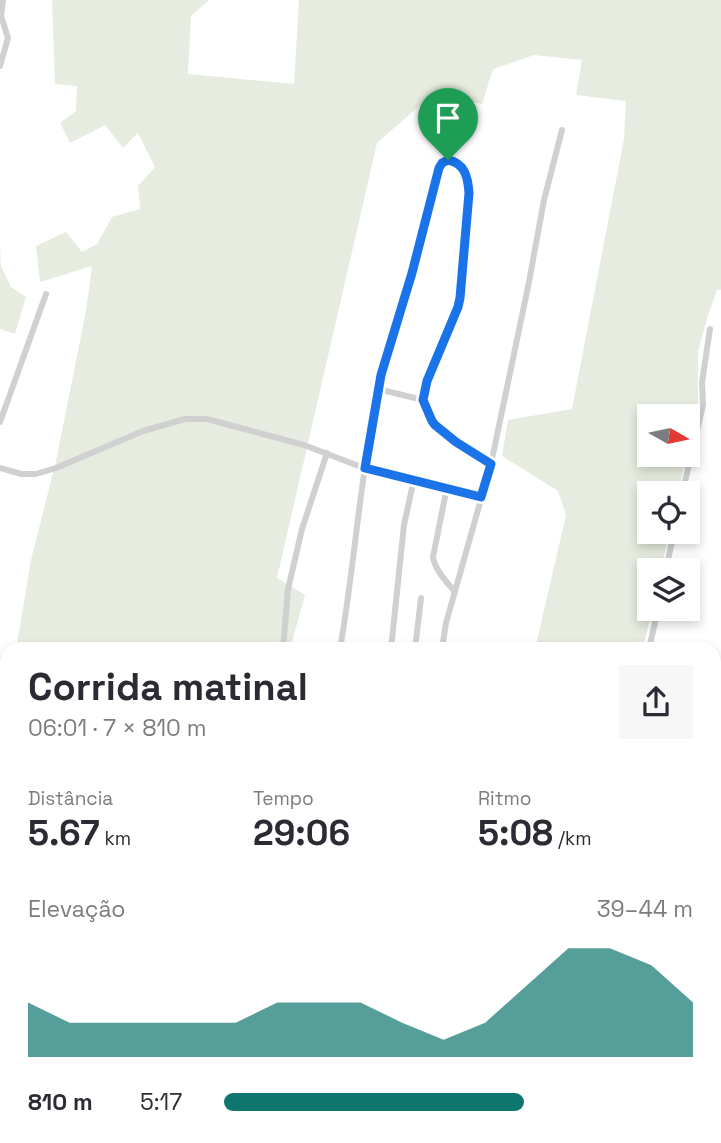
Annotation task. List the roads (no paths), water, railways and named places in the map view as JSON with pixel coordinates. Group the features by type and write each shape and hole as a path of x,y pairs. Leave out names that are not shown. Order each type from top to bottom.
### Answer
{"street":[{"path":"0,66 8,37 1,16 3,0"},
{"path":"443,642 446,623 491,464 544,200 562,130"},
{"path":"341,642 378,389 439,168 448,160 455,161 467,176 469,193 462,287 458,307 427,381 423,400 435,425 491,464"},
{"path":"0,422 46,294"},
{"path":"685,481 703,405 702,383 710,329"},
{"path":"378,389 423,400"},
{"path":"0,468 30,474 46,472 143,431 185,419 206,419 304,445 365,468 481,497"},
{"path":"284,642 288,589 302,529 327,453"},
{"path":"392,642 404,524 414,479"},
{"path":"447,487 433,562 455,592"},
{"path":"416,642 421,598"},
{"path":"651,642 655,621"}]}
